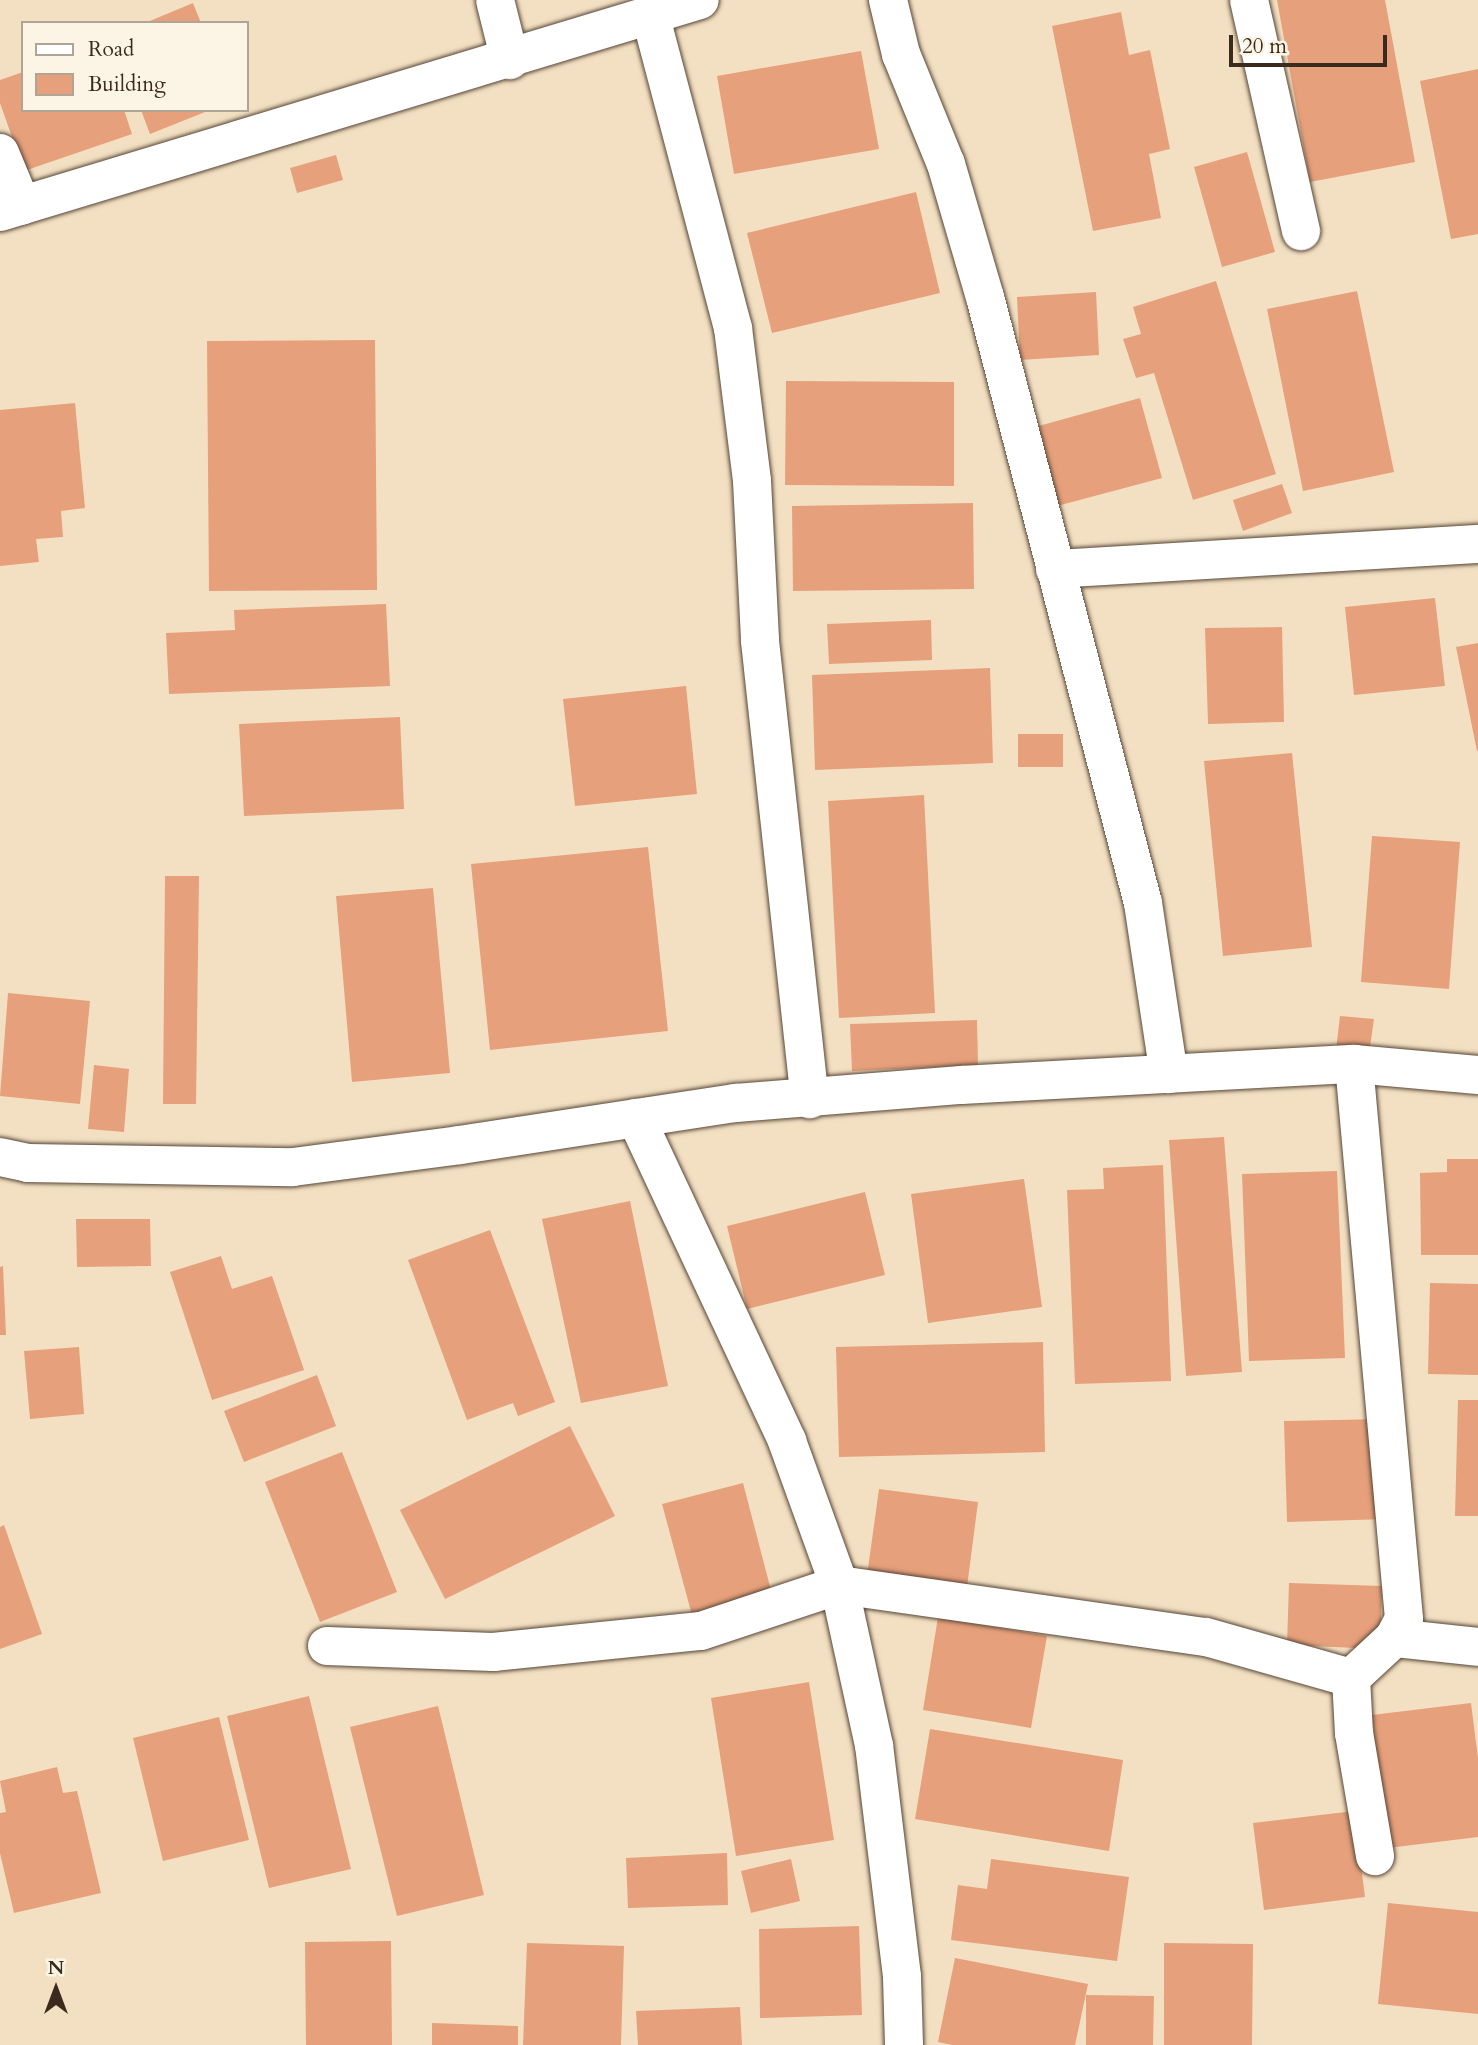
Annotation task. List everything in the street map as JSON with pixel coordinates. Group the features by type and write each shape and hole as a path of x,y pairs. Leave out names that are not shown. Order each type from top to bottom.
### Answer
{"street":[{"path":"495,0 510,60"},
{"path":"0,153 11,209 510,60 700,0"},
{"path":"888,0 901,54 946,164 985,298 1143,903 1169,1074"},
{"path":"1249,0 1301,231"},
{"path":"650,14 733,328 752,481 760,641 810,1099"},
{"path":"1055,569 1478,544"},
{"path":"1351,1678 1394,1638 1404,1619 1354,1065"},
{"path":"0,1157 27,1163 293,1167 736,1103 961,1085 1354,1065 1478,1075"},
{"path":"636,1118 787,1441 839,1585 874,1745 902,1977 904,2045"},
{"path":"327,1646 493,1652 701,1631 839,1585 1206,1637 1351,1678"},
{"path":"1394,1638 1478,1647"},
{"path":"1351,1678 1354,1733 1375,1856"}],"building":[{"path":"1277,0 1385,0 1415,162 1310,182"},
{"path":"193,3 200,21 150,21"},
{"path":"1121,12 1129,55 1150,50 1170,149 1149,154 1161,218 1093,231 1052,26"},
{"path":"861,51 879,149 734,174 717,76"},
{"path":"1478,69 1478,234 1451,239 1420,81"},
{"path":"21,73 21,112 125,112 132,134 24,171 0,103 0,80"},
{"path":"142,112 205,112 150,134"},
{"path":"1247,152 1275,252 1222,267 1194,167"},
{"path":"336,155 343,180 297,193 290,168"},
{"path":"916,192 940,293 772,333 747,233"},
{"path":"1216,281 1276,474 1193,500 1154,373 1136,378 1123,339 1141,334 1133,307"},
{"path":"1357,291 1394,472 1303,491 1267,309"},
{"path":"1096,292 1099,355 1020,360 1017,297"},
{"path":"375,340 377,590 209,591 207,341"},
{"path":"786,381 954,382 954,486 785,485"},
{"path":"1140,398 1162,478 1057,506 1035,427"},
{"path":"75,403 85,508 61,511 63,537 36,539 39,562 0,566 0,410"},
{"path":"1282,484 1292,513 1243,531 1233,500"},
{"path":"973,503 974,589 793,591 792,506"},
{"path":"1435,598 1445,686 1354,695 1345,607"},
{"path":"386,604 390,686 169,694 166,633 235,630 234,610"},
{"path":"931,620 932,660 829,664 827,624"},
{"path":"1282,627 1284,722 1208,724 1205,628"},
{"path":"1478,643 1478,751 1477,751 1456,647"},
{"path":"990,668 993,763 815,770 812,675"},
{"path":"686,686 697,794 575,806 563,699"},
{"path":"400,717 404,809 244,816 239,724"},
{"path":"1018,734 1063,734 1063,767 1018,767"},
{"path":"1292,753 1312,947 1223,956 1204,761"},
{"path":"924,795 935,1013 839,1018 828,801"},
{"path":"1372,836 1460,842 1449,989 1361,982"},
{"path":"648,847 668,1031 490,1050 471,864"},
{"path":"165,876 199,876 196,1104 163,1104"},
{"path":"433,888 450,1073 352,1082 336,896"},
{"path":"8,993 90,1001 80,1104 0,1096"},
{"path":"1340,1016 1374,1019 1368,1061 1335,1058"},
{"path":"977,1020 978,1065 852,1071 850,1024"},
{"path":"94,1065 129,1069 124,1132 88,1129"},
{"path":"1224,1137 1242,1372 1186,1376 1169,1140"},
{"path":"1447,1159 1478,1159 1478,1255 1421,1255 1420,1173 1447,1172"},
{"path":"1163,1165 1171,1381 1075,1384 1067,1190 1104,1189 1103,1168"},
{"path":"1337,1171 1345,1358 1249,1361 1242,1174"},
{"path":"1024,1179 1042,1307 928,1323 911,1194"},
{"path":"865,1192 885,1275 747,1309 727,1226"},
{"path":"630,1201 668,1386 581,1403 542,1219"},
{"path":"76,1219 150,1219 151,1266 77,1267"},
{"path":"490,1230 555,1402 518,1416 513,1403 467,1420 408,1260"},
{"path":"221,1256 232,1289 272,1276 304,1370 212,1400 170,1272"},
{"path":"3,1266 6,1335 0,1335 0,1267"},
{"path":"1430,1283 1478,1284 1478,1375 1428,1374"},
{"path":"1043,1342 1045,1452 839,1457 836,1347"},
{"path":"79,1347 84,1414 30,1419 24,1351"},
{"path":"317,1375 336,1426 244,1462 224,1411"},
{"path":"1458,1400 1478,1400 1478,1516 1455,1516"},
{"path":"1384,1419 1387,1519 1287,1522 1284,1421"},
{"path":"570,1426 615,1516 445,1599 400,1510"},
{"path":"342,1452 397,1592 320,1622 265,1482"},
{"path":"743,1483 773,1598 693,1619 662,1504"},
{"path":"879,1489 978,1502 966,1595 866,1583"},
{"path":"4,1525 42,1634 0,1649 0,1527"},
{"path":"1289,1583 1382,1586 1380,1649 1287,1645"},
{"path":"938,1617 1047,1636 1031,1728 923,1710"},
{"path":"809,1682 834,1840 736,1856 711,1698"},
{"path":"309,1696 351,1869 269,1888 227,1716"},
{"path":"1471,1703 1478,1758 1478,1837 1388,1848 1372,1715"},
{"path":"438,1706 484,1895 397,1916 350,1727"},
{"path":"219,1717 249,1840 163,1861 133,1738"},
{"path":"930,1729 1123,1760 1109,1851 915,1819"},
{"path":"57,1767 63,1793 77,1791 101,1893 14,1913 0,1853 0,1813 6,1812 0,1781"},
{"path":"1354,1811 1365,1897 1264,1910 1253,1823"},
{"path":"727,1853 728,1905 628,1908 626,1858"},
{"path":"791,1859 800,1901 751,1913 741,1871"},
{"path":"991,1859 1129,1877 1117,1961 951,1940 958,1885 987,1889"},
{"path":"1388,1903 1478,1912 1478,2014 1378,2004"},
{"path":"859,1926 862,2015 760,2018 759,1929"},
{"path":"391,1941 392,2045 306,2045 305,1942"},
{"path":"527,1943 624,1946 621,2045 523,2045"},
{"path":"1164,1943 1253,1944 1252,2045 1164,2045"},
{"path":"955,1958 1088,1984 1075,2045 952,2045 938,2042"},
{"path":"1086,1995 1154,1996 1153,2045 1086,2045"},
{"path":"740,2007 742,2045 638,2045 636,2011"},
{"path":"432,2023 518,2026 518,2045 432,2045"}]}
